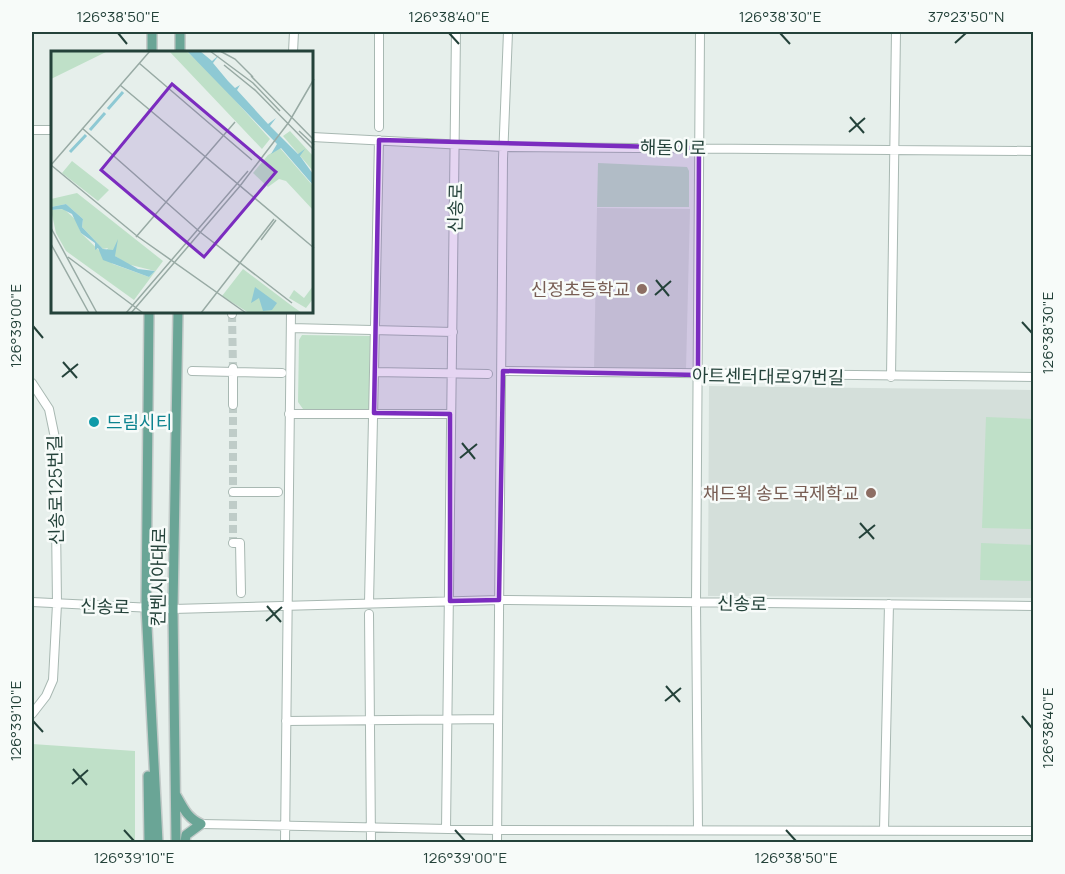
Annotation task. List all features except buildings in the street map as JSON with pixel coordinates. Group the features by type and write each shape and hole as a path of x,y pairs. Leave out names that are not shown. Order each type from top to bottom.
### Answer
{"main road":[{"path":"152,32 152,51"},
{"path":"180,32 180,51"},
{"name":"컨벤시아대로","path":"150,314 146,607 158,843"},
{"name":"컨벤시아대로","path":"176,843 173,609 178,314"},
{"name":"컨벤시아대로","path":"149,843 148,751 151,726"},
{"path":"175,792 185,812 192,820 201,824 186,835 185,843"}],"street":[{"path":"293,51 294,32"},
{"path":"379,127 380,32"},
{"name":"신송로","path":"450,601 450,414 457,144 456,32"},
{"path":"496,843 504,147 508,32"},
{"path":"698,830 696,603 700,32"},
{"path":"891,377 896,32"},
{"path":"32,130 51,129"},
{"name":"해돋이로","path":"314,137 504,147 1034,151"},
{"path":"369,603 379,140"},
{"path":"285,843 291,314"},
{"path":"291,328 453,332"},
{"path":"232,367 233,405"},
{"path":"192,371 282,373"},
{"name":"아트센터대로97번길","path":"502,371 1034,377"},
{"path":"374,372 489,374"},
{"name":"신송로125번길","path":"32,383 50,409 55,438 57,604"},
{"path":"289,414 450,414"},
{"path":"233,492 278,492"},
{"path":"233,543 240,543 241,593"},
{"name":"신송로","path":"32,603 173,609 499,600 1034,606"},
{"path":"446,829 450,601"},
{"name":"신송로","path":"32,714 53,680 57,604"},
{"path":"884,830 889,604"},
{"path":"369,614 371,843"},
{"path":"286,721 498,719"},
{"path":"201,824 497,831 1034,831"}],"highlighted area":[{"path":"379,140 699,148 698,375 503,371 499,600 450,601 450,414 374,413"}],"shaded area":[{"name":"신정초등학교","path":"597,208 690,209 686,369 594,369"},
{"name":"채드윅 송도 국제학교","path":"709,386 1033,390 1033,598 708,596"}],"green space":[{"path":"598,163 687,167 689,207 597,207"},
{"path":"302,335 370,336 369,410 303,409 298,402 299,340"},
{"path":"986,417 1033,419 1033,529 982,528"},
{"path":"981,543 1033,545 1033,581 980,580"},
{"path":"32,744 135,751 135,842 32,842"}],"tunnel":[{"path":"232,314 233,367"},
{"path":"233,405 233,543"}],"place":[{"name":"신정초등학교","path":"642,289"},
{"name":"드림시티","path":"94,422"},
{"name":"채드윅 송도 국제학교","path":"871,493"}]}
